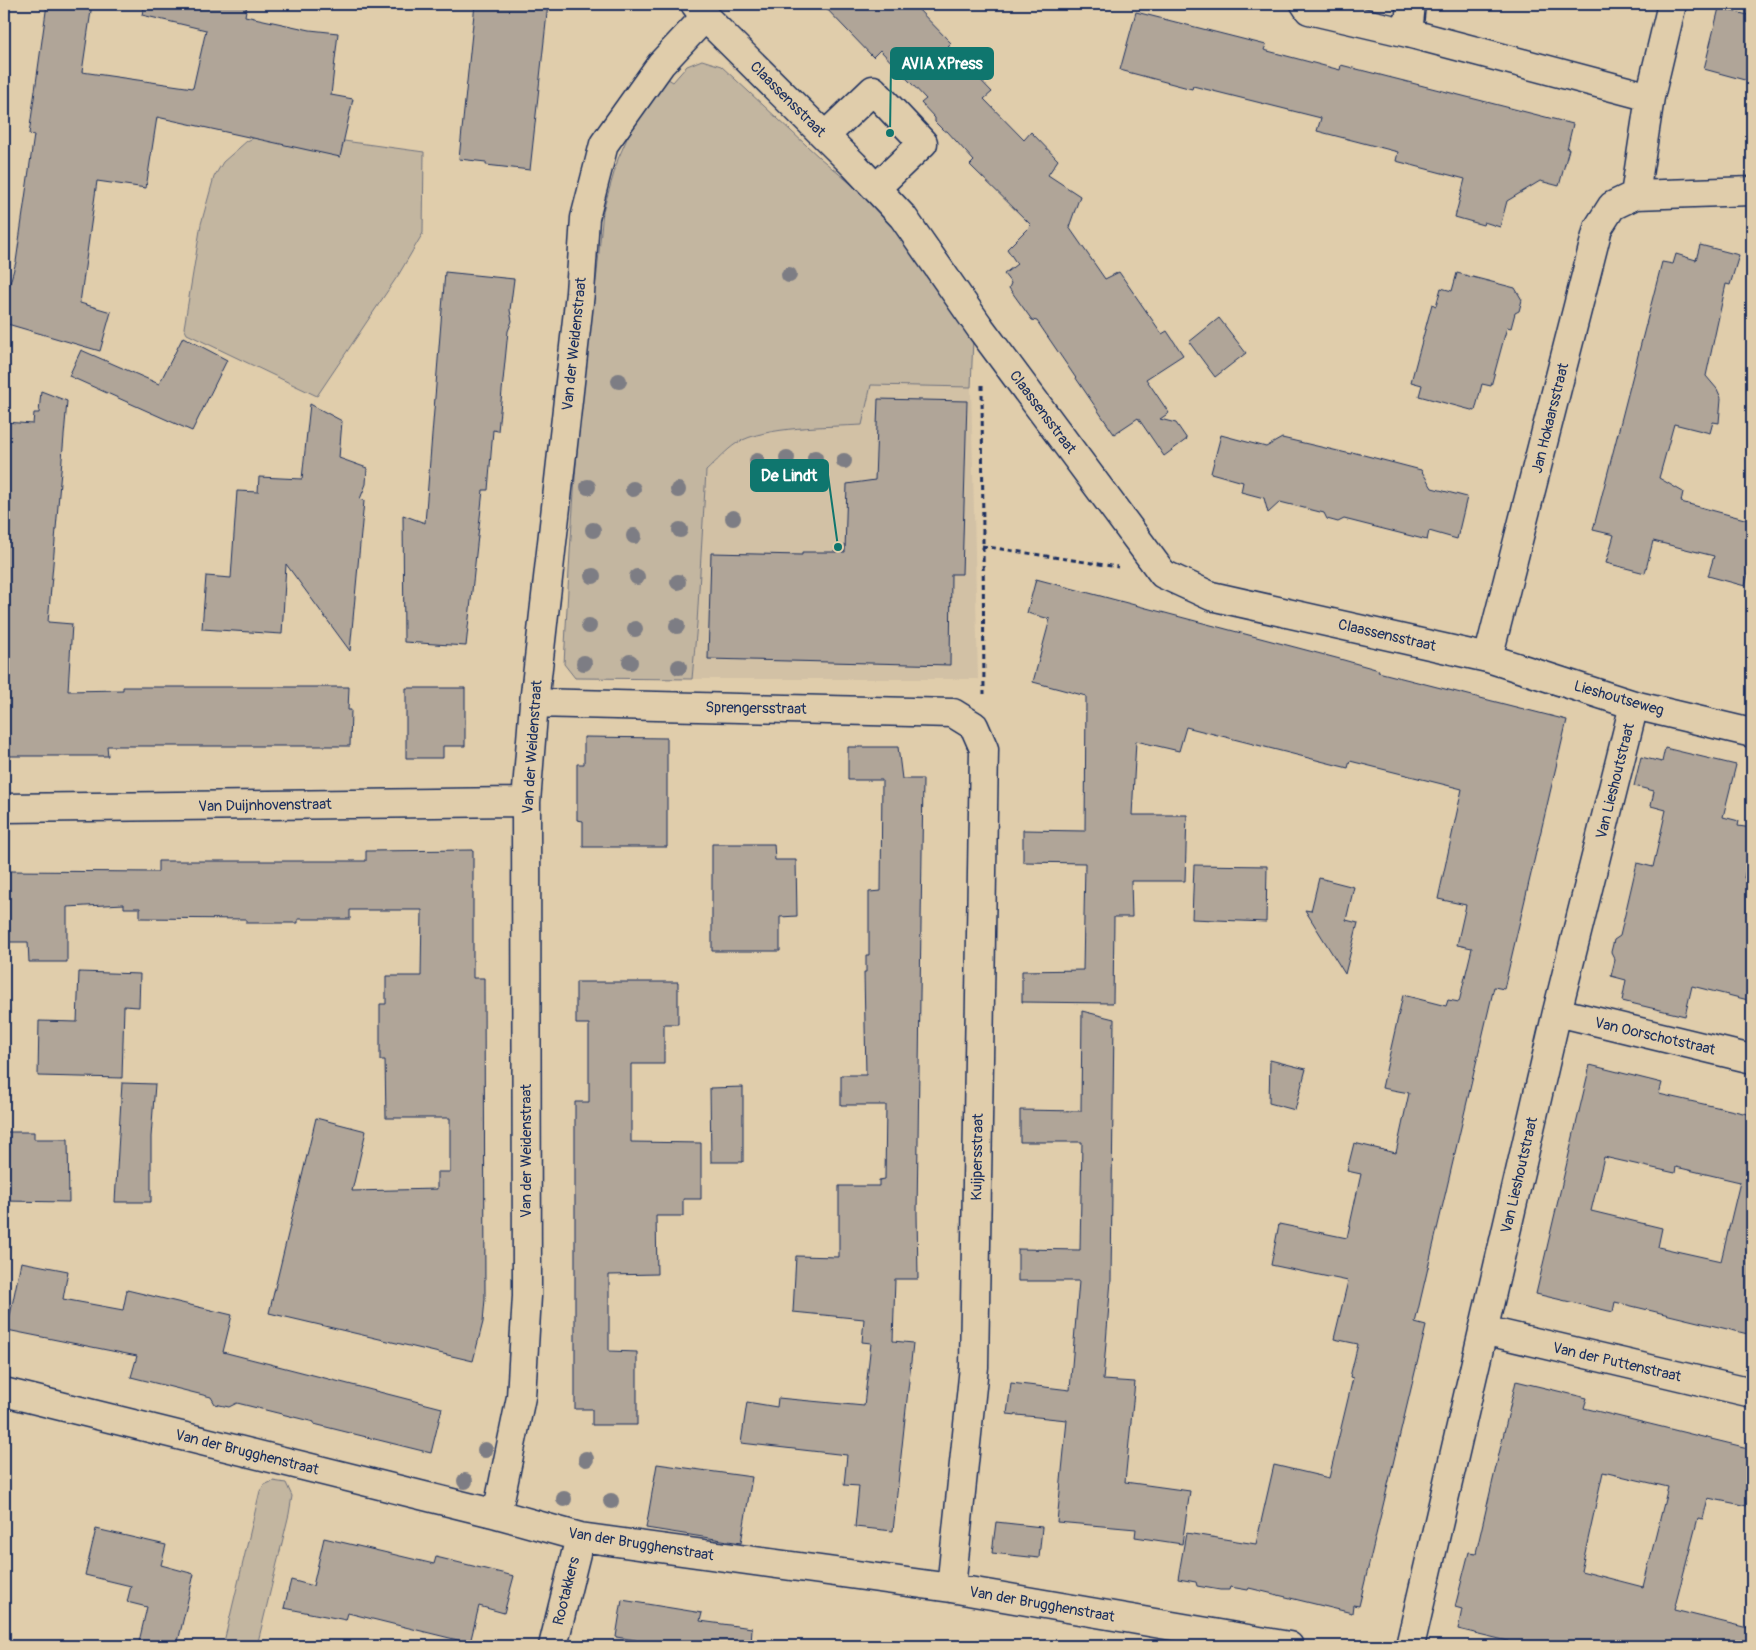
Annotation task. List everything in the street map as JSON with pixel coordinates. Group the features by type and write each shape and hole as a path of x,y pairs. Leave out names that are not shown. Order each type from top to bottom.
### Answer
{"street":[{"path":"1305,4 1309,10 1408,33 1650,97"},
{"path":"1408,33 1411,4"},
{"path":"1636,195 1650,97 1672,4"},
{"name":"Claassensstraat","path":"700,10 876,188 903,218 981,329 1163,574 1211,596 1488,658"},
{"name":"Van der Weidenstraat","path":"497,1514 521,1397 527,1296 526,802 534,703 579,303 585,218 604,144 700,10"},
{"path":"825,136 873,90 923,143 876,188"},
{"name":"Jan Hokaarsstraat","path":"1488,658 1598,228 1612,206 1636,195 1752,191"},
{"name":"Lieshoutseweg","path":"1488,658 1634,705 1752,733"},
{"name":"Sprengersstraat","path":"534,703 953,713 979,738"},
{"name":"Van Lieshoutstraat","path":"1410,1646 1557,1012 1634,705"},
{"name":"Kuijpersstraat","path":"951,1588 974,1367 979,738"},
{"name":"Van Duijnhovenstraat","path":"4,808 526,802"},
{"name":"Van Oorschotstraat","path":"1557,1012 1752,1059"},
{"name":"Van der Puttenstraat","path":"1483,1330 1752,1393"},
{"name":"Van der Brugghenstraat","path":"4,1392 497,1514 580,1537 951,1588 1288,1646"},
{"name":"Rootakkers","path":"553,1646 580,1537"}],"path":[{"path":"979,738 982,383"},
{"path":"982,546 1163,574"}],"shaded area":[{"path":"702,60 721,66 820,158 881,209 973,338 971,387 871,385 862,425 780,430 749,437 737,443 706,471 692,679 575,678 564,664 570,552 582,375 597,273 603,211 618,159 629,134 665,77 673,82 687,66"},
{"path":"264,133 315,137 424,152 423,233 399,274 317,396 187,334 184,328 201,224 214,177 223,162 247,141"},
{"path":"871,385 971,387 978,679 692,679 706,471 736,443 753,435 778,431"},
{"path":"273,1481 286,1483 292,1496 257,1646 223,1646 260,1491 264,1485"}],"building":[{"path":"47,4 92,4 82,72 193,88 206,30 142,15 144,4 247,4 245,16 310,30 338,33 331,95 353,99 340,157 157,117 146,188 97,181 80,303 111,312 100,351 4,323 4,304 16,262 34,135 29,134"},
{"path":"475,4 548,4 530,170 486,165 486,162 459,159"},
{"path":"822,4 913,4 951,43 948,46 992,92 984,99 1024,140 1031,132 1058,160 1048,175 1080,196 1069,227 1105,279 1119,272 1162,334 1167,331 1183,355 1146,379 1169,413 1160,419 1176,423 1187,439 1164,456 1138,418 1114,434 1037,321 1032,320 1009,288 1011,283 1004,274 1017,264 1007,249 1031,225 970,165 974,161 947,131 944,131 935,122 935,118 921,103 926,99 880,50 873,57"},
{"path":"1719,8 1752,16 1752,82 1704,69"},
{"path":"1136,12 1266,45 1264,50 1340,70 1341,65 1573,124 1567,149 1569,149 1559,186 1540,181 1507,201 1500,227 1484,222 1483,225 1455,217 1465,179 1396,161 1398,152 1317,131 1321,118 1193,86 1192,89 1120,70"},
{"path":"1700,245 1739,255 1730,285 1726,284 1706,376 1717,389 1721,398 1719,423 1713,422 1710,433 1674,424 1659,478 1683,492 1681,502 1752,521 1752,558 1745,586 1708,576 1714,556 1653,541 1645,573 1606,563 1614,535 1593,530 1662,262 1673,264 1676,254 1696,260"},
{"path":"445,272 514,279 510,310 512,321 508,331 498,431 493,430 488,490 483,490 466,646 404,642 403,515 425,523"},
{"path":"1457,273 1515,288 1522,300 1519,311 1515,313 1511,328 1507,327 1491,386 1482,384 1475,411 1419,396 1422,385 1411,382 1432,304 1436,306 1441,288 1452,291"},
{"path":"1219,318 1246,353 1215,377 1189,342"},
{"path":"183,337 227,360 192,431 69,376 81,350 159,384"},
{"path":"41,391 67,401 48,622 72,624 68,691 123,690 123,687 349,687 348,710 351,710 350,746 107,746 108,756 4,756 4,422 33,424 34,413 39,413"},
{"path":"878,399 967,401 962,574 951,574 950,665 708,659 711,553 802,555 802,552 845,552 847,484 875,480"},
{"path":"310,404 342,421 339,458 367,468 366,484 360,499 364,501 350,651 286,564 282,634 202,629 206,576 231,578 237,491 258,492 259,477 302,479"},
{"path":"1221,435 1266,447 1282,438 1351,454 1352,452 1421,470 1432,488 1467,497 1457,539 1429,531 1427,540 1344,519 1338,522 1327,519 1324,513 1280,502 1268,513 1264,498 1241,492 1243,482 1211,473"},
{"path":"1036,579 1340,659 1379,670 1378,672 1567,720 1504,989 1494,987 1415,1323 1426,1326 1359,1606 1353,1605 1352,1613 1249,1588 1248,1590 1230,1587 1229,1590 1220,1590 1197,1586 1196,1582 1178,1579 1186,1533 1256,1544 1274,1465 1329,1478 1353,1378 1350,1377 1358,1344 1334,1339 1348,1281 1271,1265 1279,1224 1347,1238 1361,1174 1347,1171 1354,1143 1396,1153 1409,1093 1382,1088 1403,995 1446,1006 1448,1000 1459,1002 1472,948 1457,945 1466,905 1438,899 1462,789 1350,761 1348,768 1186,727 1179,751 1136,741 1132,815 1187,815 1185,881 1131,881 1132,917 1114,917 1113,1003 1022,1002 1022,971 1083,970 1085,863 1023,862 1023,830 1085,831 1086,696 1033,682 1050,619 1027,613"},
{"path":"406,688 465,688 465,746 443,746 443,758 406,758"},
{"path":"584,737 667,738 667,847 583,847 583,821 577,820 577,764 584,764"},
{"path":"848,747 898,747 902,779 923,779 917,1213 918,1279 895,1279 893,1341 913,1343 893,1531 855,1527 859,1486 844,1485 847,1455 741,1443 747,1402 777,1407 778,1398 864,1406 871,1343 862,1342 864,1319 793,1312 796,1256 839,1257 839,1186 879,1186 879,1180 885,1179 886,1105 841,1105 841,1075 866,1075 864,972 866,972 866,955 869,955 869,892 881,891 882,780 848,780"},
{"path":"1665,748 1736,765 1723,817 1739,821 1738,826 1752,828 1752,842 1744,878 1752,879 1752,1001 1692,986 1685,1016 1622,1001 1626,980 1611,976 1615,960 1611,952 1614,940 1620,936 1637,863 1653,867 1666,810 1651,806 1654,791 1634,786 1641,757 1662,762"},
{"path":"712,844 774,844 775,860 796,860 797,916 780,917 780,951 712,951"},
{"path":"473,850 473,978 484,978 485,1299 483,1322 473,1361 269,1313 316,1118 366,1131 352,1191 437,1189 437,1172 450,1172 450,1118 386,1118 385,1060 380,1060 380,1004 386,1004 386,976 421,976 422,910 350,910 350,919 298,919 298,923 246,923 246,919 140,918 140,908 124,908 124,904 67,907 67,962 29,962 28,942 8,942 8,871 158,872 158,861 366,861 366,851"},
{"path":"1194,865 1267,866 1266,922 1192,919"},
{"path":"1319,878 1354,887 1346,920 1358,923 1345,974 1305,910 1311,911"},
{"path":"79,972 140,974 139,1007 124,1006 122,1078 38,1076 39,1021 77,1022"},
{"path":"576,982 678,982 678,1024 664,1024 664,1064 631,1064 631,1142 701,1143 701,1199 683,1199 683,1216 656,1216 657,1274 609,1275 609,1351 637,1352 637,1425 592,1425 592,1409 575,1409 575,1102 589,1102 589,1024 576,1024"},
{"path":"1082,1011 1114,1019 1111,1280 1103,1380 1135,1382 1125,1482 1190,1491 1182,1544 1135,1537 1136,1529 1057,1522 1067,1420 1007,1414 1011,1383 1070,1390 1079,1281 1018,1281 1018,1249 1080,1250 1082,1142 1020,1142 1020,1110 1081,1111"},
{"path":"1270,1060 1306,1069 1295,1110 1269,1103"},
{"path":"1590,1065 1662,1083 1659,1094 1752,1115 1752,1335 1615,1302 1613,1312 1536,1294","holes":["1604,1157 1675,1173 1676,1167 1740,1182 1721,1261 1658,1247 1662,1228 1591,1211"]},
{"path":"122,1083 155,1084 151,1137 151,1202 115,1202"},
{"path":"743,1087 743,1162 711,1162 710,1088"},
{"path":"4,1132 34,1132 34,1139 68,1139 69,1202 4,1201"},
{"path":"21,1262 68,1271 63,1299 123,1310 127,1290 232,1315 223,1352 442,1408 431,1453 237,1403 229,1407 215,1404 211,1397 131,1377 137,1356 7,1330"},
{"path":"1516,1381 1587,1398 1584,1408 1752,1449 1752,1507 1708,1498 1703,1519 1698,1518 1674,1610 1752,1629 1752,1646 1506,1646 1508,1641 1458,1629 1462,1609 1455,1607 1469,1552 1476,1553","holes":["1603,1472 1668,1487 1643,1587 1581,1571"]},
{"path":"657,1464 752,1477 741,1543 646,1528"},
{"path":"996,1522 1042,1527 1039,1558 992,1553"},
{"path":"96,1529 166,1545 161,1565 194,1574 177,1646 138,1646 147,1607 127,1602 131,1586 85,1575"},
{"path":"324,1538 434,1564 436,1557 514,1576 504,1613 479,1606 470,1643 348,1613 346,1620 284,1608 291,1580 313,1586"},
{"path":"622,1600 702,1613 700,1621 752,1628 751,1646 635,1646 636,1640 616,1637"}],"place":[{"name":"AVIA XPress","path":"890,133"},
{"name":"De Lindt","path":"838,547"}]}
